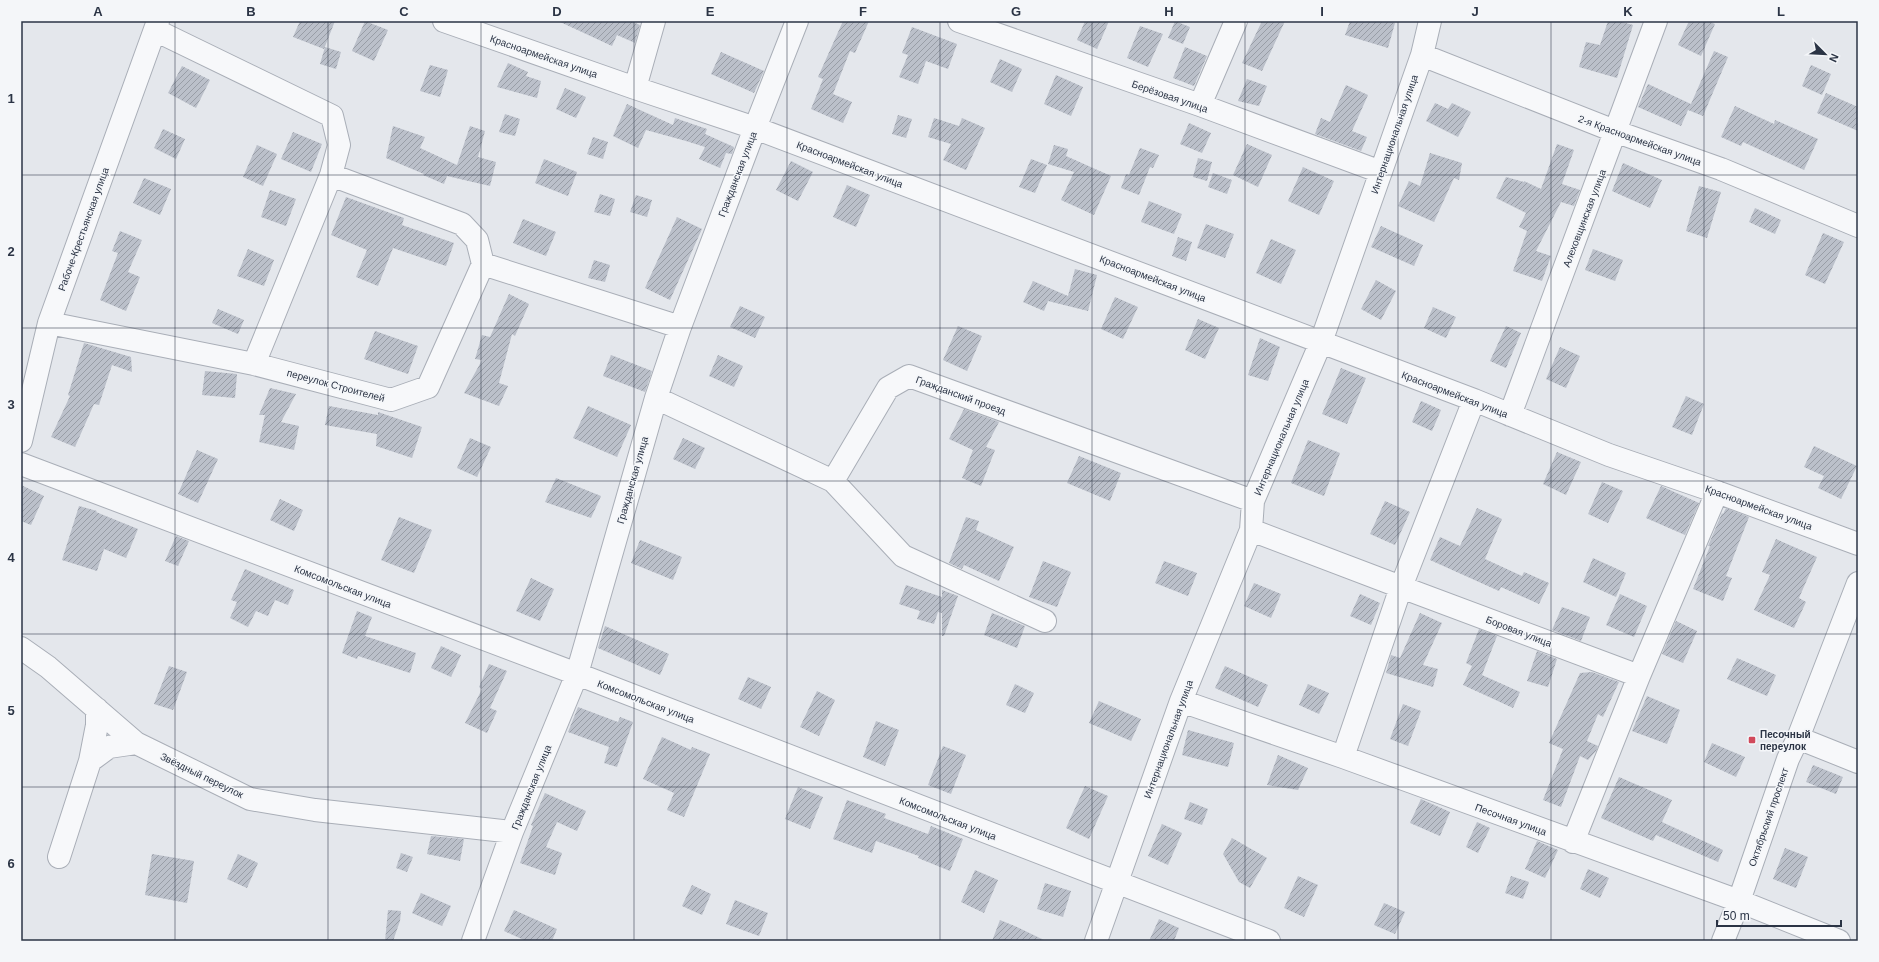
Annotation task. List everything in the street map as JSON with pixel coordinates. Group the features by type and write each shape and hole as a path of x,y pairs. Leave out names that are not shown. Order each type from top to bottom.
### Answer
{"street":[{"name":"Красноармейская улица","path":"444,21 634,88 755,128 1474,400 1609,455 1717,492 1858,544"},
{"path":"634,88 654,21"},
{"name":"Гражданская улица","path":"473,941 512,832 577,674 656,398 680,327 797,21"},
{"name":"Берёзовая улица","path":"959,21 1200,105 1381,172"},
{"path":"1200,105 1236,21"},
{"name":"Интернациональная улица","path":"1096,941 1181,701 1251,530 1253,501 1322,342 1422,55 1430,21"},
{"name":"Алеховщинская улица","path":"1510,415 1617,132 1656,21"},
{"path":"157,26 332,116 339,145 331,175 254,364"},
{"name":"Рабоче-Крестьянская улица","path":"21,441 48,323 157,26"},
{"name":"2-я Красноармейская улица","path":"1422,55 1617,132 1721,170 1858,226"},
{"path":"331,175 462,224 477,240 483,264 680,327"},
{"name":"переулок Строителей","path":"48,323 254,364 392,400 428,387 483,264"},
{"name":"Гражданский проезд","path":"833,481 888,388 909,376 1253,501"},
{"path":"656,398 833,481 903,556 1046,620"},
{"path":"1343,757 1401,587 1474,400"},
{"name":"Комсомольская улица","path":"21,464 577,674 1269,941"},
{"path":"1573,842 1639,676 1717,492"},
{"name":"Боровая улица","path":"1251,530 1639,676"},
{"name":"Октябрьский проспект","path":"1723,941 1739,901 1788,759 1798,738 1858,583"},
{"name":"Звёздный переулок","path":"21,648 48,667 136,743 250,799 315,810 512,832"},
{"name":"Песочная улица","path":"1181,701 1343,757 1573,842 1739,901 1839,941"},
{"path":"59,857 90,761 97,725 97,709"},
{"path":"1798,738 1858,762"},
{"path":"90,761 109,747 136,743"}],"building":[{"path":"300,21 335,21 324,49 293,37"},
{"path":"365,21 388,30 374,61 352,51"},
{"path":"558,21 631,21 640,25 635,43 617,35 612,46"},
{"path":"843,21 869,21 855,53 850,51 833,94 852,102 843,123 811,109 823,79 818,77"},
{"path":"1085,21 1109,21 1097,49 1077,40"},
{"path":"1175,21 1190,27 1183,44 1168,38"},
{"path":"1262,21 1285,21 1262,71 1242,63"},
{"path":"1350,21 1388,21 1395,23 1388,48 1345,35"},
{"path":"1608,21 1619,21 1633,25 1617,78 1579,67 1586,42 1600,45"},
{"path":"1689,21 1708,21 1715,24 1701,56 1678,45"},
{"path":"1140,26 1163,34 1148,67 1127,58"},
{"path":"912,27 957,44 948,69 926,61 918,84 899,77 908,55 902,53"},
{"path":"325,47 341,52 336,69 320,64"},
{"path":"1185,47 1207,56 1194,86 1173,78"},
{"path":"1714,51 1728,57 1703,116 1688,110 1681,126 1638,107 1648,84 1691,104"},
{"path":"721,52 764,71 754,93 711,74"},
{"path":"1000,59 1022,69 1012,92 990,82"},
{"path":"508,63 528,72 526,76 541,81 537,98 497,87"},
{"path":"430,65 448,70 440,97 420,91"},
{"path":"1811,65 1831,74 1822,95 1802,86"},
{"path":"182,66 210,80 196,108 168,93"},
{"path":"1056,75 1083,87 1071,116 1044,104"},
{"path":"1247,79 1267,86 1259,106 1238,101"},
{"path":"1346,85 1368,95 1352,131 1367,137 1361,151 1315,134 1321,118 1330,122"},
{"path":"565,88 586,97 576,118 556,109"},
{"path":"1826,93 1858,107 1858,131 1817,113"},
{"path":"1435,103 1448,109 1452,103 1471,112 1458,137 1426,121"},
{"path":"627,104 673,125 675,118 707,129 705,134 734,147 732,154 726,153 720,168 699,159 705,147 646,130 638,148 613,136"},
{"path":"1735,106 1774,124 1775,120 1818,139 1804,170 1743,142 1741,146 1721,137"},
{"path":"505,114 520,119 515,136 499,132"},
{"path":"898,115 912,119 906,138 892,134"},
{"path":"934,118 959,126 962,118 985,128 966,170 943,160 951,144 928,137"},
{"path":"1189,123 1211,133 1202,153 1180,144"},
{"path":"393,126 425,137 420,148 457,165 470,126 485,131 478,157 496,162 490,186 447,176 444,184 386,158"},
{"path":"163,129 185,139 176,159 154,148"},
{"path":"293,132 322,144 311,172 281,159"},
{"path":"593,137 608,142 603,159 587,154"},
{"path":"1247,144 1272,155 1258,187 1233,175"},
{"path":"1557,144 1574,150 1562,184 1580,190 1574,206 1561,202 1536,251 1551,256 1542,281 1513,271 1527,231 1519,227 1526,213 1496,198 1506,177 1524,181 1541,189"},
{"path":"257,145 277,154 263,186 243,177"},
{"path":"1054,145 1068,149 1066,156 1111,176 1094,215 1061,200 1074,172 1048,164"},
{"path":"1140,148 1159,155 1153,168 1150,167 1139,195 1121,188 1126,174 1129,175"},
{"path":"1430,153 1462,163 1459,180 1454,178 1434,222 1398,206 1409,181 1420,186"},
{"path":"1198,158 1212,162 1207,181 1193,177"},
{"path":"544,159 577,172 568,196 535,183"},
{"path":"1031,159 1047,165 1035,193 1019,187"},
{"path":"791,161 813,172 798,201 776,190"},
{"path":"1623,163 1662,180 1650,208 1612,191"},
{"path":"1303,167 1334,181 1319,215 1288,201"},
{"path":"1213,173 1232,180 1227,194 1208,187"},
{"path":"144,178 171,189 160,215 133,203"},
{"path":"847,185 870,195 856,227 833,217"},
{"path":"1699,186 1721,192 1707,238 1686,231"},
{"path":"270,190 296,199 286,226 261,217"},
{"path":"600,194 615,199 610,216 594,212"},
{"path":"636,195 652,200 647,217 630,212"},
{"path":"346,197 404,218 402,225 454,243 446,266 393,248 378,286 356,277 367,250 331,235"},
{"path":"1149,201 1182,214 1174,234 1141,222"},
{"path":"1755,208 1781,220 1775,234 1749,222"},
{"path":"677,217 702,229 670,300 645,288"},
{"path":"523,219 556,232 546,256 513,243"},
{"path":"1206,224 1234,234 1225,258 1197,248"},
{"path":"1381,226 1423,245 1414,266 1371,247"},
{"path":"120,231 142,240 128,272 140,277 126,311 100,300 118,253 112,251"},
{"path":"1823,233 1844,242 1825,284 1805,275"},
{"path":"1178,237 1192,242 1186,261 1172,256"},
{"path":"1271,239 1296,250 1281,284 1256,273"},
{"path":"248,249 274,260 264,286 237,276"},
{"path":"1593,249 1623,260 1615,281 1585,270"},
{"path":"594,260 610,265 605,282 588,278"},
{"path":"1075,269 1097,275 1088,311 1048,301 1044,311 1023,302 1033,281 1068,296"},
{"path":"1376,280 1396,291 1381,320 1361,309"},
{"path":"509,294 529,304 515,336 512,334 499,383 508,386 499,406 464,393 482,360 475,359 482,335 490,337"},
{"path":"1115,297 1138,307 1123,339 1101,329"},
{"path":"740,306 765,317 755,338 730,327"},
{"path":"1433,307 1456,317 1446,338 1424,328"},
{"path":"218,309 244,320 238,334 212,323"},
{"path":"1198,319 1219,328 1205,359 1185,350"},
{"path":"958,326 982,336 967,371 943,360"},
{"path":"1506,326 1521,333 1506,368 1490,361"},
{"path":"375,331 418,346 408,374 364,359"},
{"path":"1260,338 1280,347 1268,381 1248,375"},
{"path":"84,343 131,357 132,372 112,365 99,405 94,404 75,447 51,437 70,396 68,395"},
{"path":"1560,347 1580,356 1566,388 1546,379"},
{"path":"611,355 652,371 645,392 603,376"},
{"path":"718,355 743,366 734,387 709,376"},
{"path":"1341,368 1366,378 1347,424 1322,414"},
{"path":"205,371 237,374 235,398 202,395"},
{"path":"270,388 296,394 281,422 299,426 294,450 259,442 265,415 259,415"},
{"path":"1686,396 1704,404 1692,435 1672,427"},
{"path":"1421,401 1441,410 1432,431 1412,422"},
{"path":"329,406 378,415 378,412 422,427 412,458 376,446 377,434 325,425"},
{"path":"588,406 631,425 617,457 573,438"},
{"path":"964,409 999,422 986,447 995,450 981,486 962,478 973,450 949,439"},
{"path":"470,438 491,447 477,477 457,468"},
{"path":"683,438 705,448 695,469 673,459"},
{"path":"1308,440 1340,453 1324,496 1291,483"},
{"path":"1814,446 1857,466 1841,499 1818,488 1824,476 1804,467"},
{"path":"197,450 218,459 198,503 178,494"},
{"path":"1557,452 1581,462 1566,495 1543,484"},
{"path":"1079,456 1121,473 1110,501 1067,483"},
{"path":"556,478 601,496 591,518 545,502"},
{"path":"1602,482 1623,491 1608,523 1588,514"},
{"path":"21,485 44,496 31,525 21,521"},
{"path":"1661,486 1699,503 1685,535 1646,518"},
{"path":"280,499 303,510 294,531 270,520"},
{"path":"1385,501 1410,512 1395,545 1370,534"},
{"path":"79,506 97,511 96,512 138,529 126,558 104,549 97,571 62,560"},
{"path":"1477,508 1502,519 1485,559 1522,576 1524,572 1549,583 1539,604 1501,587 1499,591 1430,560 1440,537 1460,546"},
{"path":"1726,508 1749,517 1726,576 1732,578 1723,601 1693,589 1710,546 1708,546 1722,513 1723,514"},
{"path":"399,517 432,530 414,573 381,560"},
{"path":"966,517 979,521 976,530 1014,547 999,581 964,565 962,569 949,563"},
{"path":"176,536 189,541 178,566 165,561"},
{"path":"1776,539 1817,557 1799,598 1806,602 1794,628 1754,610 1770,575 1762,572"},
{"path":"640,540 682,557 673,580 631,563"},
{"path":"1593,558 1626,573 1616,597 1583,582"},
{"path":"1043,561 1071,572 1057,607 1029,597"},
{"path":"1164,561 1197,573 1188,596 1155,583"},
{"path":"245,569 294,590 288,605 275,600 268,616 256,611 248,627 230,618 237,602 231,600"},
{"path":"531,578 554,589 540,621 516,611"},
{"path":"1254,583 1281,594 1271,618 1244,606"},
{"path":"906,585 942,597 942,590 958,596 944,636 942,636 942,613 938,612 934,624 917,619 920,611 899,604"},
{"path":"1360,594 1380,603 1371,625 1350,616"},
{"path":"1620,594 1647,606 1634,637 1606,625"},
{"path":"1562,607 1590,617 1581,641 1552,630"},
{"path":"357,611 372,617 365,636 416,653 410,673 358,656 357,659 342,653"},
{"path":"992,613 1025,626 1017,648 984,635"},
{"path":"1420,613 1442,623 1423,665 1438,669 1433,687 1386,673 1391,655 1400,658"},
{"path":"1676,621 1697,631 1683,663 1662,654"},
{"path":"605,626 669,654 660,675 598,648"},
{"path":"1479,629 1497,636 1482,675 1520,692 1513,708 1463,685 1472,666 1466,663"},
{"path":"441,646 461,655 451,677 431,668"},
{"path":"1537,651 1557,659 1548,687 1527,681"},
{"path":"1737,658 1776,675 1767,696 1727,679"},
{"path":"489,664 507,671 490,708 497,711 487,733 465,723 482,689 479,687"},
{"path":"169,666 187,672 173,710 154,704"},
{"path":"1225,666 1268,685 1258,707 1215,688"},
{"path":"1592,672 1619,682 1603,717 1598,714 1587,741 1598,746 1596,751 1588,760 1580,756 1561,807 1543,800 1563,749 1549,743 1580,673"},
{"path":"748,677 771,687 761,709 738,699"},
{"path":"1015,684 1034,693 1025,713 1006,705"},
{"path":"1308,684 1329,693 1319,714 1299,705"},
{"path":"817,691 835,700 819,736 800,727"},
{"path":"1647,696 1680,710 1667,744 1632,731"},
{"path":"1099,701 1141,719 1131,741 1089,723"},
{"path":"1403,704 1421,711 1408,746 1390,739"},
{"path":"578,707 618,722 620,717 633,722 617,767 604,763 609,747 568,732"},
{"path":"876,721 899,730 885,766 863,757"},
{"path":"1188,730 1234,743 1228,767 1182,755"},
{"path":"662,737 691,750 692,747 710,754 684,817 667,810 674,793 643,779"},
{"path":"1712,743 1745,757 1736,777 1704,762"},
{"path":"943,746 966,755 951,794 928,785"},
{"path":"1278,755 1308,768 1298,790 1267,785"},
{"path":"1813,765 1843,777 1836,794 1806,782"},
{"path":"1619,777 1672,800 1662,822 1723,850 1718,862 1656,835 1653,841 1601,818"},
{"path":"1085,786 1108,796 1089,839 1066,828"},
{"path":"798,787 823,797 810,829 785,819"},
{"path":"545,793 586,811 577,831 557,822 546,847 562,853 555,875 520,863 533,826 531,825"},
{"path":"1421,799 1450,812 1440,836 1410,823"},
{"path":"847,800 886,814 884,818 928,834 931,826 963,839 950,871 918,858 919,856 876,841 872,853 833,839"},
{"path":"1190,802 1208,809 1202,825 1184,819"},
{"path":"1477,822 1490,828 1478,853 1466,847"},
{"path":"1162,824 1182,833 1168,865 1148,856"},
{"path":"431,836 464,839 460,861 427,854"},
{"path":"1232,838 1267,858 1250,888 1239,882 1223,854"},
{"path":"1537,841 1558,850 1545,878 1525,869"},
{"path":"1785,848 1808,857 1796,888 1773,879"},
{"path":"401,853 413,857 407,872 396,868"},
{"path":"152,854 194,861 187,903 145,895"},
{"path":"238,854 258,863 247,888 227,879"},
{"path":"1588,869 1609,878 1600,898 1580,889"},
{"path":"975,870 998,880 984,913 961,902"},
{"path":"1298,876 1318,885 1304,917 1284,908"},
{"path":"1511,876 1529,882 1523,899 1505,893"},
{"path":"1045,883 1071,891 1063,917 1037,909"},
{"path":"692,885 711,894 702,915 682,906"},
{"path":"421,893 451,906 442,926 412,913"},
{"path":"735,900 768,913 759,936 726,924"},
{"path":"1384,903 1405,912 1395,934 1374,925"},
{"path":"388,910 401,911 400,921 393,941 385,941"},
{"path":"514,910 557,929 552,941 526,941 504,931"},
{"path":"1159,919 1179,928 1174,941 1149,941"},
{"path":"1000,920 1017,927 1046,941 992,941"}],"place":[{"name":"Песочный переулок","path":"1752,740"}]}
